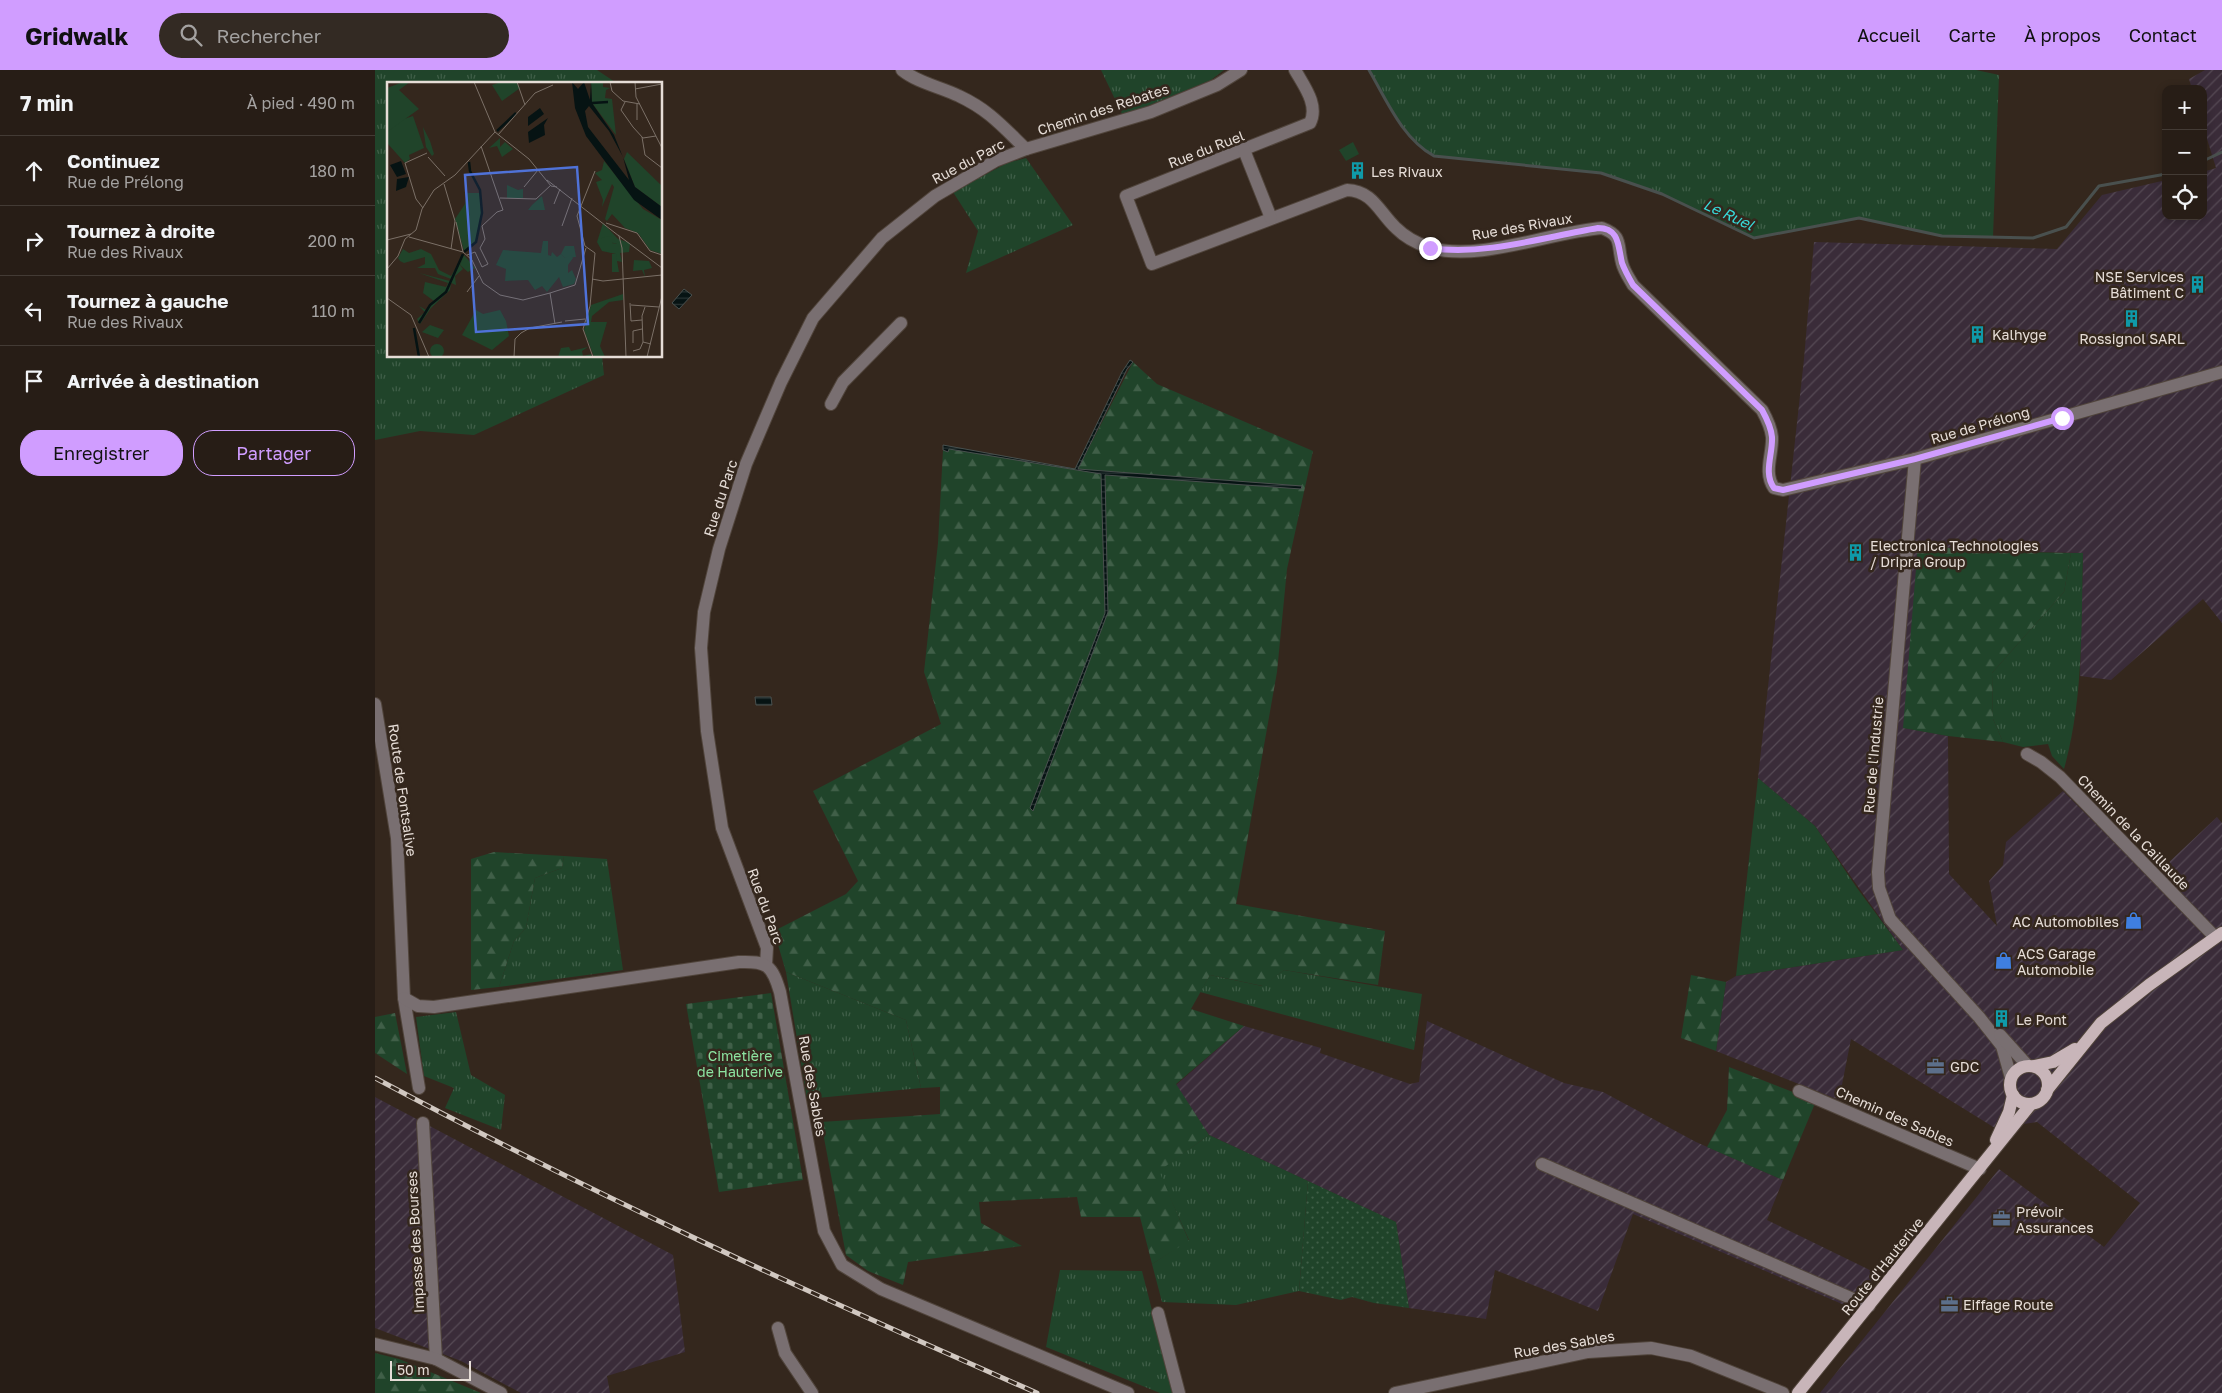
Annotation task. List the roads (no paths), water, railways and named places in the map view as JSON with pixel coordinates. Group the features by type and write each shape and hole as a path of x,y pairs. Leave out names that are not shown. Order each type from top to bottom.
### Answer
{"main road":[{"path":"2095,1030 2041,1100 2031,1104 2021,1102 2013,1095 2009,1085 2011,1078 2017,1070 2059,1058 2073,1050 2095,1030 2134,996 2219,935"},
{"path":"2030,1066 2044,1073 2047,1078 2047,1090"},
{"name":"Route d'Hauterive","path":"1988,1158 2009,1112 2013,1095"},
{"name":"Route d'Hauterive","path":"1798,1393 2031,1104"}],"street":[{"path":"902,70 910,76 958,95 989,112 1026,149"},
{"name":"Chemin des Rebates","path":"1026,149 1151,112 1210,88 1241,70"},
{"name":"Rue du Ruel","path":"1152,264 1126,196 1310,123 1314,116 1310,97 1295,70"},
{"name":"Rue du Parc","path":"766,965 767,948 722,828 707,731 701,648 704,612 722,539 746,464 781,382 813,318 882,238 935,196 995,161 1026,149"},
{"path":"1244,150 1271,218"},
{"name":"Rue des Rivaux","path":"1152,264 1347,190 1362,193 1371,198 1396,228 1413,241 1430,248 1453,252 1484,250 1598,228 1612,232 1617,237 1622,262 1633,285 1762,410 1769,424 1772,438 1768,480 1774,488"},
{"path":"831,404 843,382 901,323"},
{"name":"Rue de Prélong","path":"1774,488 1783,490 1915,459 2222,372"},
{"name":"Rue de l'Industrie","path":"1915,459 1878,872 1879,888 1890,918 1979,1017 2002,1046 2011,1078"},
{"name":"Route de Fontsalive","path":"375,704 397,838 404,998 419,1088"},
{"name":"Chemin de la Caillaude","path":"2027,754 2060,777 2219,935"},
{"path":"404,998 418,1006 434,1007 739,962 756,962 766,965"},
{"name":"Rue des Sables","path":"766,965 775,975 780,992 824,1231 842,1265 881,1289 1128,1393"},
{"name":"Rue de l'Industrie","path":"1979,1017 2007,1041 2030,1066"},
{"name":"Chemin des Sables","path":"1799,1091 1979,1169"},
{"name":"Impasse des Bourses","path":"423,1123 436,1359"},
{"path":"1541,1164 1869,1306"},
{"path":"1158,1313 1179,1393"},
{"path":"778,1328 785,1353 812,1393"},
{"path":"375,1344 436,1359 501,1393"},
{"name":"Rue des Sables","path":"1395,1393 1589,1352 1651,1348 1691,1356 1766,1390 1783,1393"}],"waterway":[{"name":"Le Ruel","path":"1369,70 1404,129 1434,156 1601,173 1662,194 1754,238 1859,218 1942,236 2033,238 2066,227 2099,186 2162,175"},
{"name":"Le Ruel","path":"2207,159 2222,152"}],"railway":[{"path":"375,1078 456,1121 703,1242 869,1319 1037,1393"}],"place":[{"name":"Les Rivaux","path":"1357,171"},
{"name":"NSE Services Bâtiment C","path":"2198,284"},
{"name":"Rossignol SARL","path":"2132,318"},
{"name":"Kalhyge","path":"1978,334"},
{"name":"Electronica Technologies / Dripra Group","path":"1856,553"},
{"name":"AC Automobiles","path":"2133,921"},
{"name":"ACS Garage Automobile","path":"2003,961"},
{"name":"Le Pont","path":"2002,1019"},
{"name":"GDC","path":"1936,1066"},
{"name":"Prévoir Assurances","path":"2002,1219"},
{"name":"Eiffage Route","path":"1949,1304"}],"park label":[{"name":"Cimetière de Hauterive","path":"740,1064"}]}
